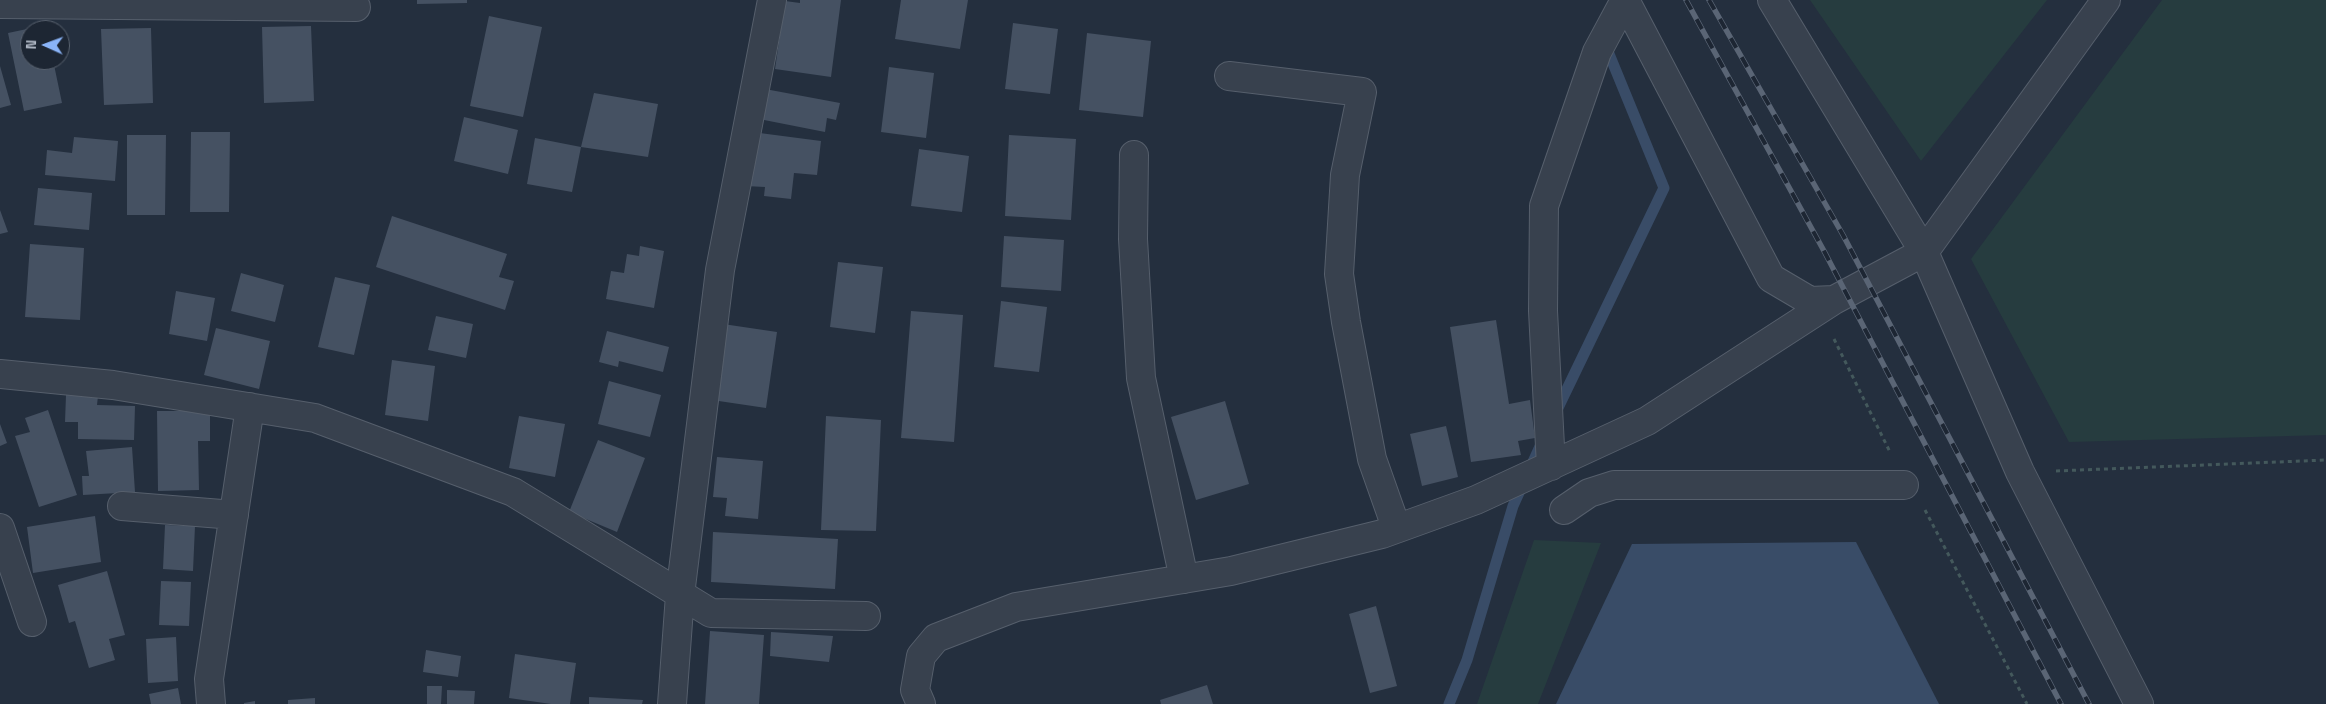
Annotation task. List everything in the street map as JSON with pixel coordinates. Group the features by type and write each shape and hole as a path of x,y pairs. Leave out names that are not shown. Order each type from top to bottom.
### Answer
{"street":[{"path":"672,704 680,595 720,270 772,0"},
{"path":"1625,0 1771,278 1810,301 1834,300"},
{"path":"1551,466 1543,311 1544,206 1596,52 1625,0"},
{"path":"1772,0 1924,252 2020,472 2139,704"},
{"path":"921,704 915,690 920,656 936,638 1016,606 1241,568 1382,534 1396,527 1476,500 1647,421 1834,300 1924,252 2106,0"},
{"path":"0,4 356,7"},
{"path":"1229,76 1362,92 1344,175 1339,274 1346,322 1372,459 1396,527"},
{"path":"1134,155 1133,239 1141,378 1184,579"},
{"path":"0,374 113,385 315,418 513,492 711,613 866,616"},
{"path":"211,704 209,679 250,407"},
{"path":"1564,510 1589,493 1614,485 1904,485"},
{"path":"122,506 234,515"},
{"path":"0,528 32,622"}],"path":[{"path":"2020,472 2326,460"}],"green space":[{"path":"1810,0 2047,0 1921,161"},
{"path":"2162,0 2326,0 2326,435 2069,442 1971,259"},
{"path":"1534,540 1601,543 1538,704 1477,704"}],"water":[{"path":"1856,542 1939,704 1556,704 1632,544"}],"building":[{"path":"417,0 467,0 467,3 417,4"},
{"path":"800,0 841,0 831,77 775,69 785,1 800,3"},
{"path":"901,0 968,0 960,49 895,39"},
{"path":"489,16 542,27 523,117 470,106"},
{"path":"1013,23 1058,29 1050,94 1005,89"},
{"path":"311,26 314,101 264,103 262,27"},
{"path":"151,28 153,103 104,105 101,29"},
{"path":"20,30 20,70 55,70 62,103 24,111 8,33"},
{"path":"1087,33 1151,41 1143,117 1079,110"},
{"path":"0,66 11,105 0,108"},
{"path":"889,67 934,73 926,138 881,132"},
{"path":"765,89 840,103 836,120 827,118 825,132 759,119"},
{"path":"594,93 658,104 648,157 581,147"},
{"path":"464,117 518,130 508,174 454,161"},
{"path":"191,132 230,132 229,212 190,212"},
{"path":"752,132 821,141 817,175 794,173 791,199 764,196 765,187 745,186"},
{"path":"127,135 166,135 165,215 127,215"},
{"path":"1009,135 1076,139 1071,220 1005,216"},
{"path":"74,137 118,141 115,181 45,175 47,150 72,153"},
{"path":"535,138 581,147 572,192 527,184"},
{"path":"919,149 969,156 962,212 911,206"},
{"path":"38,188 92,193 89,230 34,225"},
{"path":"0,210 8,232 0,234"},
{"path":"392,216 507,254 499,277 514,281 505,310 376,267"},
{"path":"1004,236 1064,240 1061,291 1001,287"},
{"path":"30,244 84,248 80,320 25,317"},
{"path":"640,246 664,251 654,308 606,299 611,271 624,273 627,254 639,256"},
{"path":"838,262 883,267 875,333 830,327"},
{"path":"241,273 284,285 275,322 231,311"},
{"path":"335,277 370,285 354,355 318,347"},
{"path":"176,291 215,298 207,341 169,334"},
{"path":"1001,301 1047,307 1039,372 994,367"},
{"path":"911,311 963,315 954,442 901,438"},
{"path":"436,316 473,324 466,358 428,350"},
{"path":"1496,320 1509,404 1530,400 1535,438 1518,441 1521,455 1471,462 1450,327"},
{"path":"723,324 777,332 766,408 712,400"},
{"path":"216,328 270,341 259,389 204,375"},
{"path":"607,331 669,347 663,372 619,361 618,367 599,362"},
{"path":"392,360 435,366 428,421 385,415"},
{"path":"609,381 661,395 650,437 598,424"},
{"path":"66,395 98,396 97,405 135,406 134,440 78,439 78,422 65,422"},
{"path":"1225,401 1249,484 1196,500 1171,417"},
{"path":"48,410 77,495 39,507 15,436 30,432 25,418"},
{"path":"157,411 210,411 210,441 198,441 199,490 158,491"},
{"path":"519,416 565,424 555,477 509,468"},
{"path":"826,416 881,420 876,531 821,530"},
{"path":"0,424 7,443 0,446"},
{"path":"1446,426 1458,477 1422,486 1410,434"},
{"path":"598,440 645,458 617,532 569,512"},
{"path":"132,447 135,492 83,495 82,476 89,476 86,451"},
{"path":"717,457 763,461 758,519 725,516 727,498 713,497"},
{"path":"95,516 101,562 33,573 27,527"},
{"path":"165,525 195,526 193,571 163,569"},
{"path":"713,532 838,539 835,589 711,582"},
{"path":"107,571 125,635 109,639 115,660 89,668 75,621 69,623 58,585"},
{"path":"161,581 191,582 189,626 159,625"},
{"path":"1376,606 1397,686 1370,693 1349,614"},
{"path":"710,631 764,635 759,704 705,704"},
{"path":"771,632 833,636 829,662 770,656"},
{"path":"176,637 178,681 148,683 146,639"},
{"path":"426,650 461,656 458,677 423,672"},
{"path":"515,654 576,663 570,704 551,704 509,698"},
{"path":"1207,685 1213,704 1161,704 1160,700"},
{"path":"427,686 442,686 441,704 427,704"},
{"path":"178,688 181,704 151,704 149,694"},
{"path":"447,690 475,691 474,704 447,704"},
{"path":"589,697 643,700 642,704 589,704"},
{"path":"315,698 315,704 288,704 288,700"},
{"path":"255,701 255,704 244,704 244,703"}],"waterway":[{"path":"1555,414 1664,188 1605,44"},
{"path":"1449,704 1467,660 1513,506 1542,442"}],"railway":[{"path":"1686,0 1824,251 2061,704"},
{"path":"1709,0 1843,235 2089,704"}]}
